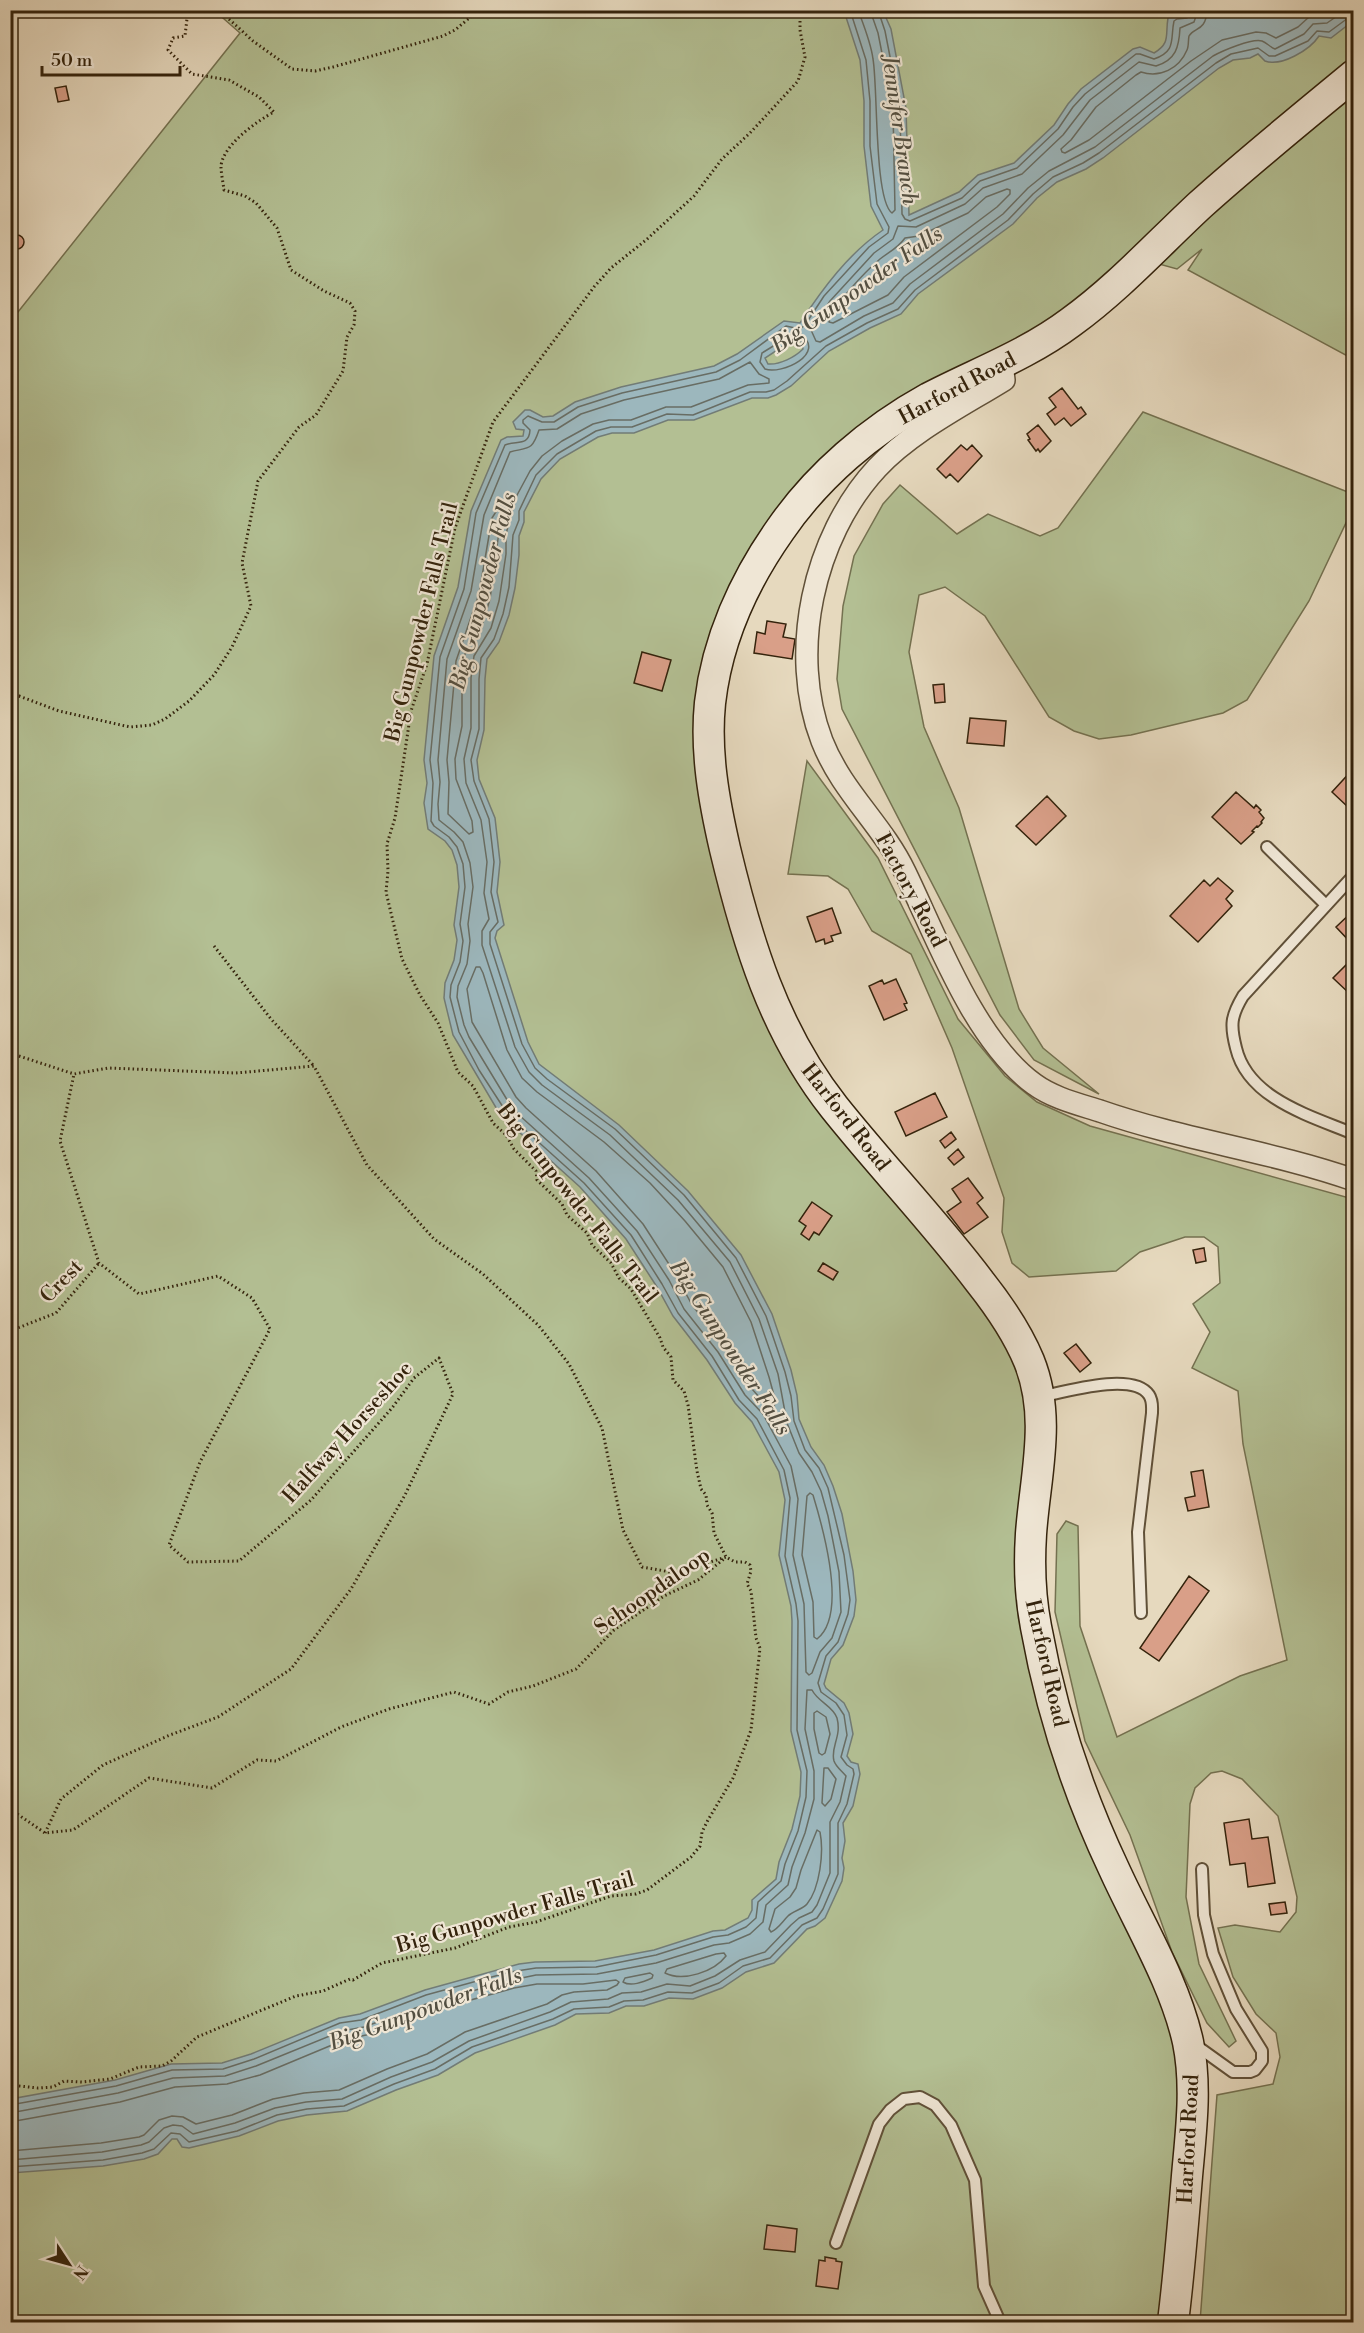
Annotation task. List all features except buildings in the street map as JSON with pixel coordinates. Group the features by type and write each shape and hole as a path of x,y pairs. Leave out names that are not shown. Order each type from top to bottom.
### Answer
{"main road":[{"name":"Harford Road","path":"1173,2322 1191,2134 1192,2078 1187,2039 1173,1994 1087,1807 1062,1731 1041,1653 1033,1610 1030,1569 1031,1530 1042,1431 1040,1397 1025,1352 1002,1312 935,1224 831,1103 803,1064 783,1027 755,959 734,888 715,798 708,729 715,677 734,614 755,570 795,509 833,468 879,430 932,397 1041,343 1084,313 1221,186 1353,75"}],"street":[{"name":"Factory Road","path":"1002,364 1004,380 929,427 896,451 877,468 857,493 841,520 819,574 807,639 813,708 821,739 843,784 875,824 903,867 975,1014 1023,1075 1037,1086 1055,1095 1129,1121 1353,1180"}],"lane":[{"path":"1267,848 1325,904"},
{"path":"1353,875 1243,996 1233,1014 1232,1033 1243,1068 1257,1085 1289,1106 1353,1134"},
{"path":"1040,1397 1125,1383 1143,1389 1149,1394 1152,1413 1137,1532 1141,1613"},
{"path":"1187,2039 1233,2072 1250,2072 1255,2070 1262,2061 1262,2051 1236,2009 1213,1954 1204,1915 1202,1869"},
{"path":"836,2243 879,2124 890,2109 904,2099 920,2097 935,2105 951,2125 975,2180 984,2286 1000,2322"}],"path":[{"path":"10,697 19,696 59,711 130,727 152,724 165,719 189,701 214,675 232,647 251,606 242,563 258,481 299,427 316,416 343,371 347,337 354,326 355,311 350,303 324,291 291,270 276,228 256,203 245,196 224,190 221,165 225,152 259,120 274,112 259,97 229,80 192,74 168,50 173,38 185,36 188,10"},
{"path":"219,10 253,41 292,69 315,71 443,36 455,30 479,10"},
{"name":"Big Gunpowder Falls Trail","path":"10,2085 53,2087 64,2081 110,2079 139,2067 162,2066 171,2061 197,2037 296,1996 323,1991 350,1979 353,1980 382,1963 454,1948 509,1927 536,1922 611,1896 636,1894 647,1890 691,1857 700,1846 702,1832 733,1778 751,1730 760,1648 756,1638 751,1590 747,1584 750,1565 745,1562 735,1562 726,1557 714,1533 712,1513 701,1489 684,1391 674,1380 671,1357 663,1347 631,1289 619,1278 611,1263 592,1245 587,1233 567,1215 562,1204 537,1180 536,1171 493,1123 473,1086 458,1072 438,1023 420,995 397,944 386,892 387,844 395,818 411,711 427,663 455,528 493,422 594,287 611,268 694,196 722,159 750,133 798,81 805,57 800,30 800,10"},
{"path":"10,873 15,867"},
{"path":"214,946 271,1020 314,1066 367,1165 434,1239 483,1274 538,1325 568,1364 602,1428 623,1530 642,1568 676,1573 726,1557"},
{"path":"10,1056 19,1056 74,1074 108,1068 236,1073 314,1066"},
{"path":"74,1074 60,1141 99,1263"},
{"name":"Crest","path":"10,1331 56,1313 99,1263"},
{"name":"Halfway Horseshoe","path":"45,1833 61,1799 103,1765 170,1735 218,1717 291,1669 351,1589 405,1495 453,1394 439,1358 414,1378 392,1408 311,1500 239,1561 188,1562 169,1545 200,1462 270,1329 252,1298 218,1275 139,1294 99,1263"},
{"name":"Schoopdaloop","path":"45,1833 73,1830 149,1778 212,1788 257,1760 276,1761 341,1727 389,1709 454,1692 489,1704 508,1692 534,1686 576,1669 614,1630 664,1596 698,1580 726,1557"},
{"path":"10,1809 45,1833"}],"green space":[{"path":"215,11 1353,11 1353,359 1188,270 1202,249 1177,269 1152,262 1075,305 855,436 702,681 748,973 1001,1331 1027,1393 1020,1582 1148,1969 1176,2041 1181,2078 1162,2322 11,2322 10,322 240,33"},
{"path":"1143,412 1353,494 1353,508 1309,601 1247,700 1223,713 1131,735 1099,739 1074,731 1049,717 985,616 945,587 919,595 909,652 924,727 959,808 1019,1009 1043,1048 1099,1094 1034,1060 1000,1015 842,709 837,679 843,606 854,556 883,504 900,485 957,534 988,514 1040,536 1058,528"},
{"path":"807,761 878,858 958,1019 1005,1076 1037,1102 1090,1126 1353,1199 1353,2322 1200,2322 1217,2095 1273,2084 1280,2057 1276,2033 1256,2014 1233,1977 1218,1928 1235,1925 1280,1932 1296,1912 1297,1897 1278,1816 1242,1779 1222,1771 1211,1773 1195,1788 1190,1804 1186,1897 1199,1964 1236,2041 1229,2047 1207,2023 1172,1952 1130,1835 1085,1741 1055,1612 1057,1534 1066,1521 1078,1526 1080,1626 1117,1737 1240,1676 1287,1660 1243,1444 1238,1391 1192,1368 1210,1332 1193,1304 1220,1283 1218,1247 1204,1237 1185,1237 1140,1252 1116,1271 1029,1277 1012,1263 1002,1232 1004,1198 952,1048 911,954 872,931 848,889 828,876 788,874"}],"water":[{"path":"844,11 883,11 891,29 906,108 909,215 959,192 978,175 1014,163 1054,125 1081,89 1133,49 1140,47 1154,53 1163,46 1168,18 1174,13 1353,11 1353,21 1331,38 1319,36 1302,52 1279,62 1265,61 1258,54 1250,58 1233,60 1219,68 1103,158 1086,169 1057,182 1037,198 1013,224 918,294 901,314 829,351 791,386 776,395 768,398 752,398 694,420 668,420 634,433 612,433 598,437 560,459 541,479 524,512 524,522 519,536 515,588 509,615 499,642 487,659 484,730 477,760 479,779 495,818 500,862 497,892 504,925 497,931 495,938 528,1042 539,1064 619,1125 688,1191 741,1255 772,1314 791,1370 797,1395 799,1419 811,1447 824,1465 842,1514 856,1600 854,1616 843,1645 831,1659 824,1684 844,1703 849,1713 853,1734 847,1756 851,1762 858,1764 860,1774 853,1806 843,1823 845,1841 842,1881 825,1918 807,1929 774,1963 746,1972 722,1988 693,1999 669,1998 644,2006 626,2006 609,2013 576,2014 555,2025 475,2053 438,2075 347,2111 278,2121 239,2136 189,2148 182,2147 177,2139 172,2139 158,2154 144,2159 103,2166 11,2173 11,2099 115,2080 171,2064 222,2063 251,2054 339,2018 360,2014 425,1990 519,1964 595,1961 654,1950 713,1931 725,1930 748,1918 752,1910 752,1900 776,1879 779,1862 792,1829 800,1796 801,1772 791,1731 792,1621 791,1606 779,1555 785,1500 779,1472 752,1422 735,1403 707,1360 673,1316 626,1239 580,1187 498,1111 453,1035 444,998 445,983 454,960 457,940 454,925 459,887 457,865 452,850 445,841 428,829 424,803 427,783 424,760 434,656 458,587 471,511 501,440 507,437 523,436 524,430 516,429 513,422 525,410 530,410 543,417 553,416 575,402 621,387 714,366 737,354 784,321 800,323 837,272 859,249 883,230 871,206 864,146 864,101 860,60","holes":["794,339 798,339 803,349 800,352 782,362 768,364 765,358"]}],"water label":[{"name":"Jennifer Branch","path":"901,130"},
{"name":"Big Gunpowder Falls","path":"856,289"},
{"name":"Big Gunpowder Falls","path":"482,591"},
{"name":"Big Gunpowder Falls","path":"731,1347"},
{"name":"Big Gunpowder Falls","path":"425,2008"}]}
